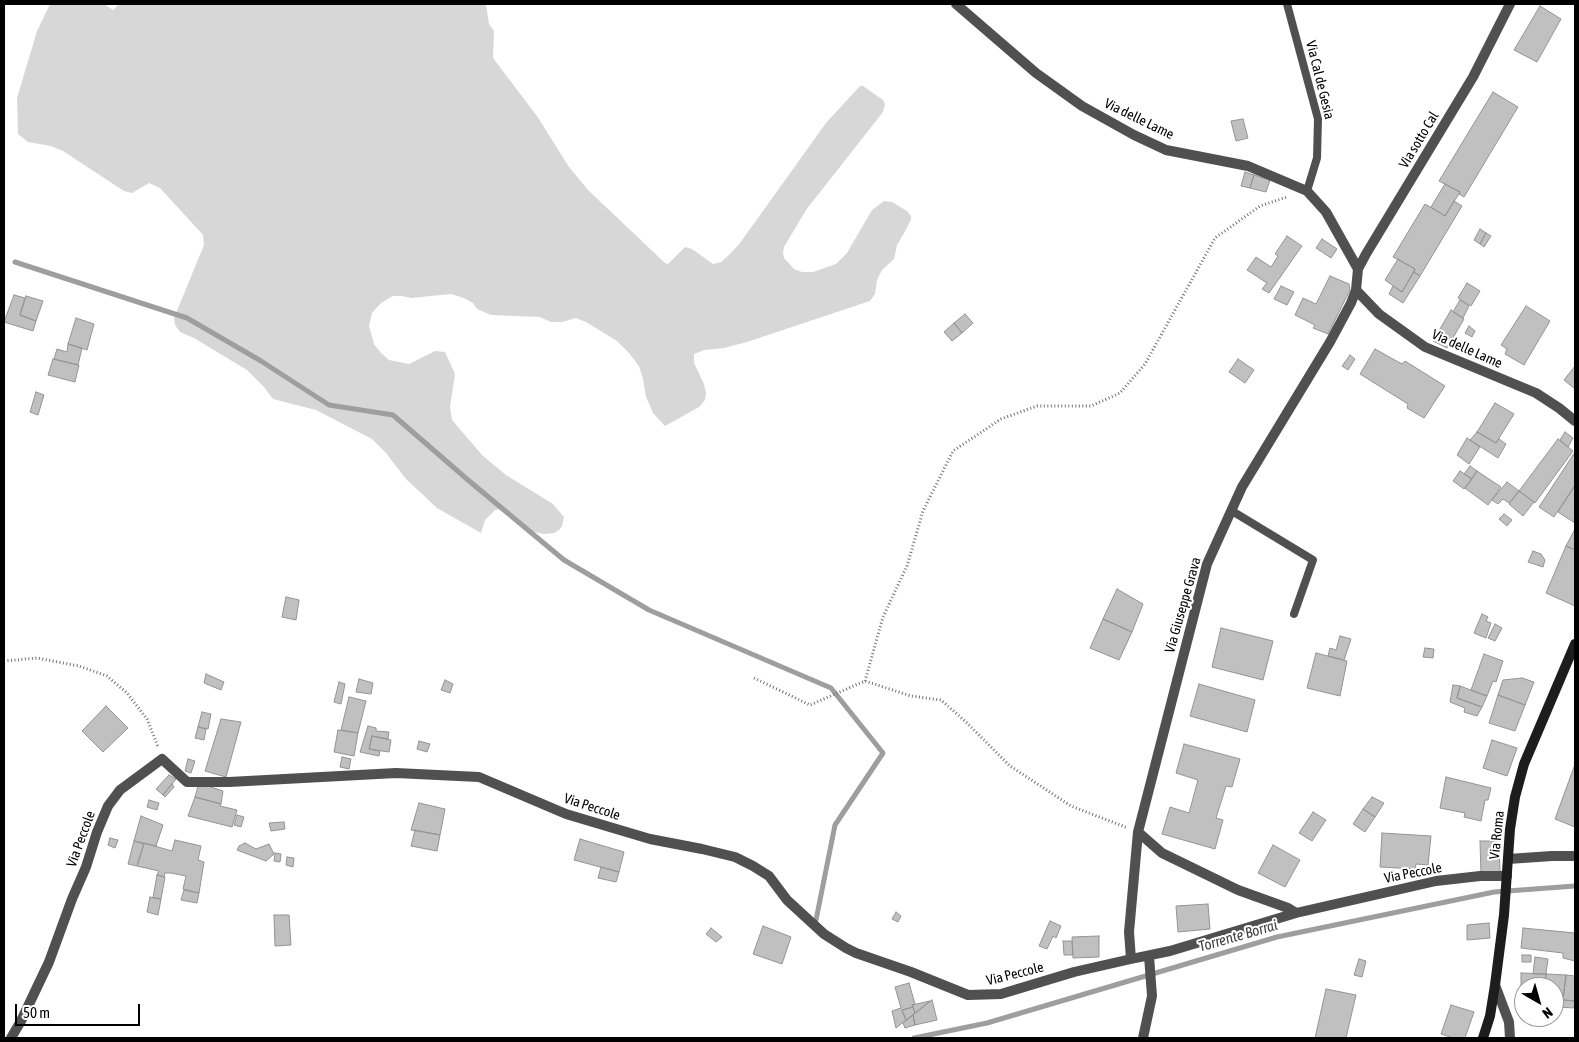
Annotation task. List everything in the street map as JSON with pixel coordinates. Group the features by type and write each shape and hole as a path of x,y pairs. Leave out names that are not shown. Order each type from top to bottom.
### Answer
{"main road":[{"name":"Via Roma","path":"1483,1038 1490,1016 1495,985 1504,915 1515,797 1524,764 1575,644"}],"street":[{"name":"Via delle Lame","path":"956,4 1036,73 1082,106 1134,135 1166,150 1248,166 1307,191 1326,212 1358,270"},
{"name":"Via sotto Cal","path":"1356,290 1358,270 1473,77 1510,4"},
{"name":"Via delle Lame","path":"1356,290 1380,314 1425,347 1536,393 1575,421"},
{"name":"Via Giuseppe Grava","path":"1131,959 1128,932 1138,832 1207,564 1242,487 1330,342 1356,290"},
{"name":"Via Peccole","path":"11,1038 49,962 108,806 120,790 162,759 186,782 229,782 396,773 479,777 566,814 650,839 702,849 735,858 753,866 768,876 787,900 824,934 846,948 968,995 1000,994 1074,972 1170,951 1296,913 1436,881 1480,876 1507,879"},
{"path":"1138,832 1162,853 1238,890 1288,908 1296,913"},
{"path":"1508,859 1575,856"},
{"path":"1143,1038 1152,996 1149,956"},
{"path":"1495,985 1509,1022 1510,1038"}],"lane":[{"name":"Via Cal de Gesia","path":"1287,4 1318,119 1317,158 1307,191"},
{"path":"1232,511 1313,560 1294,614"}],"path":[{"path":"865,681 883,617 907,566 923,511 953,451 1001,419 1037,406 1091,406 1120,393 1145,364 1215,238 1260,206 1307,191"},
{"path":"4,661 37,658 79,666 108,676 127,693 147,719 162,759"},
{"path":"754,678 810,705 865,681 911,696 941,700 1010,766 1071,806 1138,832"}],"shaded area":[{"path":"50,4 104,4 113,10 119,4 486,4 489,24 494,31 493,58 537,116 569,167 588,190 668,264 685,247 692,249 713,264 721,262 729,255 740,243 826,123 860,86 863,86 883,100 885,104 883,112 806,210 784,247 784,258 794,269 802,272 813,272 836,264 847,253 872,210 884,201 892,202 907,211 911,219 897,245 894,259 882,270 877,280 875,294 870,301 747,342 724,348 704,350 694,354 694,363 704,384 705,400 699,407 665,426 653,413 646,397 639,366 617,341 586,322 576,318 562,322 551,322 540,317 491,315 477,309 473,303 464,298 451,294 411,298 393,296 381,303 372,313 369,326 374,344 381,353 389,360 409,364 435,351 445,352 455,374 450,407 452,420 483,456 506,475 553,504 564,517 559,530 554,533 544,534 530,531 501,509 495,510 485,520 481,533 437,508 406,479 386,453 372,439 316,410 273,399 247,370 194,338 180,332 175,325 174,318 204,245 203,235 160,188 149,183 132,193 124,191 63,151 51,146 28,142 18,134 17,98 37,31"}],"building":[{"path":"1540,6 1561,19 1537,62 1514,50"},
{"path":"1493,92 1518,107 1464,197 1459,194 1460,192 1439,181"},
{"path":"1243,119 1248,138 1236,141 1231,121"},
{"path":"1245,172 1254,175 1250,188 1241,186"},
{"path":"1254,175 1270,180 1266,192 1250,188"},
{"path":"1445,184 1460,192 1445,216 1431,207"},
{"path":"1454,201 1462,206 1420,276 1414,272 1415,269 1393,257 1425,204 1445,216"},
{"path":"1480,229 1486,233 1480,244 1474,240"},
{"path":"1486,233 1491,236 1484,247 1480,244"},
{"path":"1287,236 1302,246 1269,293 1262,289 1267,283 1247,270 1256,257 1271,267 1278,256 1275,254"},
{"path":"1322,239 1337,249 1331,258 1316,248"},
{"path":"1398,259 1415,269 1402,292 1385,280"},
{"path":"1414,272 1420,276 1403,303 1389,294 1393,286 1402,292"},
{"path":"1330,276 1349,284 1350,290 1328,334 1313,328 1315,325 1295,315 1303,298 1316,304"},
{"path":"1467,283 1480,291 1471,306 1458,298"},
{"path":"1281,286 1294,292 1287,305 1274,299"},
{"path":"14,295 25,298 20,315 36,321 33,331 4,322"},
{"path":"26,296 43,301 36,321 20,315"},
{"path":"1460,300 1469,306 1463,318 1453,312"},
{"path":"1526,306 1550,321 1524,365 1505,354 1507,349 1501,345"},
{"path":"1451,310 1464,319 1447,348 1433,341"},
{"path":"965,314 973,323 962,333 954,323"},
{"path":"76,318 94,324 87,350 68,344"},
{"path":"954,323 962,333 952,341 944,332"},
{"path":"1469,326 1475,331 1472,337 1465,333"},
{"path":"68,344 82,348 78,365 54,359 57,349 67,352"},
{"path":"1375,349 1402,364 1405,361 1445,386 1424,418 1407,408 1408,404 1360,374"},
{"path":"1350,355 1355,359 1348,370 1342,366"},
{"path":"53,359 79,365 75,382 48,375"},
{"path":"1238,359 1254,370 1245,383 1229,372"},
{"path":"1575,366 1575,389 1564,380"},
{"path":"36,392 44,395 38,415 30,412"},
{"path":"1495,403 1514,414 1496,443 1477,432"},
{"path":"1477,432 1496,443 1499,439 1506,444 1498,458 1470,440"},
{"path":"1565,432 1573,438 1568,447 1560,440"},
{"path":"1467,438 1480,447 1469,464 1457,455"},
{"path":"1558,439 1573,451 1535,503 1519,491"},
{"path":"1575,452 1575,485 1554,517 1539,507"},
{"path":"1470,466 1477,471 1472,479 1464,474"},
{"path":"1460,471 1472,479 1464,489 1453,481"},
{"path":"1477,471 1501,487 1488,505 1465,488"},
{"path":"1507,482 1519,491 1509,503 1503,499 1498,504 1492,500"},
{"path":"1575,486 1575,523 1558,512"},
{"path":"1519,491 1534,502 1523,516 1509,504"},
{"path":"1504,514 1512,520 1507,526 1499,519"},
{"path":"1575,529 1575,550 1566,546"},
{"path":"1566,546 1575,550 1575,606 1546,593"},
{"path":"1533,551 1541,554 1545,560 1543,567 1528,562"},
{"path":"1117,589 1143,604 1132,632 1103,619"},
{"path":"286,597 299,600 296,620 282,617"},
{"path":"1482,614 1488,617 1486,621 1491,623 1486,638 1474,633"},
{"path":"1103,619 1132,632 1119,660 1090,648"},
{"path":"1495,624 1502,628 1495,641 1488,638"},
{"path":"1221,628 1273,641 1263,680 1212,667"},
{"path":"1340,636 1351,639 1344,660 1328,656 1330,648 1336,650"},
{"path":"1425,648 1434,649 1433,658 1423,657"},
{"path":"1316,653 1347,661 1340,696 1307,688"},
{"path":"1484,654 1503,661 1496,682 1493,681 1487,696 1471,690"},
{"path":"206,674 224,682 221,690 204,683"},
{"path":"1522,678 1534,682 1525,705 1498,695 1503,680"},
{"path":"359,679 373,683 371,694 356,692"},
{"path":"445,680 453,684 450,693 441,690"},
{"path":"339,682 345,684 341,704 334,702"},
{"path":"1199,684 1255,700 1247,732 1190,716"},
{"path":"1453,685 1460,686 1457,698 1482,707 1477,716 1464,712 1465,708 1450,702"},
{"path":"1460,686 1487,696 1482,707 1457,698"},
{"path":"1498,695 1525,705 1515,731 1489,723"},
{"path":"349,697 366,701 358,733 341,730"},
{"path":"106,706 128,728 103,752 82,731"},
{"path":"202,712 211,714 208,729 198,727"},
{"path":"221,719 241,722 226,777 205,771"},
{"path":"368,726 376,728 376,731 389,732 388,739 372,736 369,749 380,751 379,756 360,752"},
{"path":"198,727 206,729 204,740 195,738"},
{"path":"338,730 358,733 354,756 334,752"},
{"path":"372,736 391,740 389,752 369,749"},
{"path":"1492,740 1517,748 1507,776 1483,768"},
{"path":"419,741 430,744 427,752 417,749"},
{"path":"1184,744 1240,759 1232,787 1226,786 1216,818 1223,820 1215,849 1162,834 1170,807 1189,813 1198,780 1176,773"},
{"path":"342,757 351,759 349,769 340,767"},
{"path":"188,759 195,761 191,773 185,771"},
{"path":"1575,767 1575,827 1555,819"},
{"path":"169,775 176,779 163,795 156,789"},
{"path":"1446,777 1491,788 1488,800 1485,800 1481,821 1464,817 1465,813 1440,808"},
{"path":"199,783 223,791 221,804 195,797"},
{"path":"172,784 174,787 165,797 163,795"},
{"path":"195,797 237,810 232,827 188,816"},
{"path":"1372,797 1384,803 1375,817 1363,809"},
{"path":"149,800 159,803 157,810 147,807"},
{"path":"419,803 445,809 440,835 411,830"},
{"path":"1363,809 1375,817 1365,832 1353,824"},
{"path":"1313,812 1326,820 1312,841 1299,833"},
{"path":"237,815 244,817 241,827 234,825"},
{"path":"141,816 163,825 156,846 134,841"},
{"path":"284,822 285,829 271,831 269,823"},
{"path":"415,830 440,835 437,851 411,846"},
{"path":"1382,833 1431,836 1428,865 1416,864 1415,869 1380,867"},
{"path":"110,838 118,840 115,848 108,845"},
{"path":"580,839 624,852 619,872 574,860"},
{"path":"175,840 201,846 198,860 204,862 199,893 183,889 186,876 165,873 164,877 157,875 159,871 137,866 144,843 172,851"},
{"path":"134,841 144,844 137,866 128,864"},
{"path":"1480,841 1499,841 1500,873 1481,874"},
{"path":"245,843 256,849 269,844 274,854 266,861 237,850 239,846"},
{"path":"1273,845 1300,860 1285,887 1258,873"},
{"path":"275,853 281,854 280,862 274,861"},
{"path":"287,857 294,858 293,867 286,865"},
{"path":"601,867 619,872 616,882 598,878"},
{"path":"157,875 165,877 161,899 153,898"},
{"path":"184,890 199,893 197,903 181,900"},
{"path":"150,897 161,899 158,915 147,912"},
{"path":"1208,904 1210,929 1178,932 1176,906"},
{"path":"896,912 901,916 898,922 892,919"},
{"path":"274,915 289,915 291,945 275,946"},
{"path":"1050,921 1061,926 1056,938 1053,936 1047,949 1039,946"},
{"path":"1489,923 1490,938 1467,940 1467,925"},
{"path":"763,926 791,937 782,964 753,954"},
{"path":"711,928 722,937 716,942 706,934"},
{"path":"1523,928 1575,933 1575,961 1563,958 1563,953 1521,948"},
{"path":"1099,936 1099,957 1073,958 1072,937"},
{"path":"1063,941 1072,941 1073,955 1064,955"},
{"path":"1522,955 1531,955 1531,962 1522,962"},
{"path":"1535,957 1548,959 1546,974 1533,974"},
{"path":"1359,959 1366,961 1362,977 1354,975"},
{"path":"1521,973 1546,974 1546,977 1521,977"},
{"path":"1546,974 1566,975 1564,992 1564,977 1546,977"},
{"path":"1566,975 1575,976 1575,1001 1564,1000"},
{"path":"909,983 915,1004 912,1005 913,1007 902,1010 906,1020 896,1028 892,1011 901,1008 895,987"},
{"path":"1326,989 1356,995 1346,1038 1315,1038"},
{"path":"932,1000 937,1020 915,1025 913,1015"},
{"path":"1564,1000 1575,1001 1575,1008 1564,1007"},
{"path":"930,1001 915,1013 912,1005"},
{"path":"1451,1005 1474,1012 1465,1038 1453,1038 1441,1034"},
{"path":"913,1007 915,1013 906,1020 902,1010"},
{"path":"913,1015 915,1025 905,1028 903,1023"}],"waterway":[{"path":"15,262 187,318 261,361 329,405 393,415 564,560 649,610 831,688 883,753 835,825 816,920"},
{"name":"Torrente Borrai","path":"914,1038 987,1023 1277,937 1494,892 1575,886"}]}
